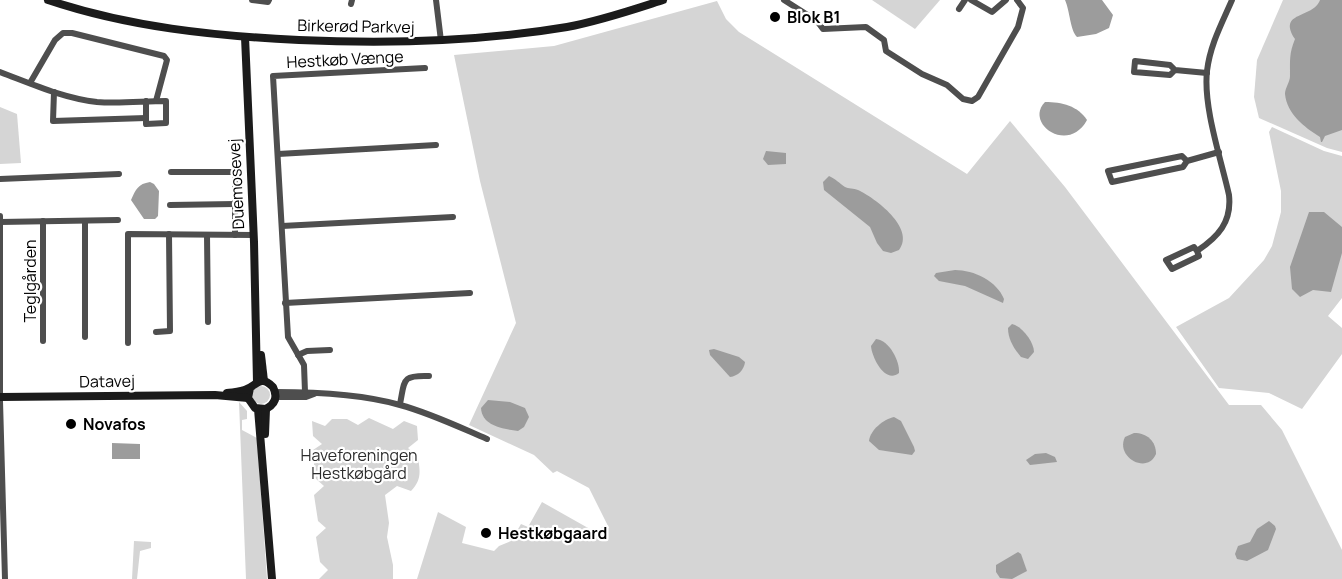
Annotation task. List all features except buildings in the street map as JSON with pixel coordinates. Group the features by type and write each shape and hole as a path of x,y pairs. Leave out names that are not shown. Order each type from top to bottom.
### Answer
{"street":[{"name":"Birkerød Parkvej","path":"48,0 86,13 120,21 245,37 366,43 441,41 512,35 568,26 620,14 663,0"},
{"path":"252,0 268,2 269,0"},
{"path":"436,0 441,41"},
{"path":"784,0 817,21 823,29 866,27 884,40 886,51 922,74 947,85 963,99 972,101 978,97 1018,27 1023,8 1017,0"},
{"path":"959,9 965,0"},
{"path":"971,0 992,12 1006,0"},
{"path":"1197,250 1212,241 1222,230 1230,206 1208,101 1207,73 1216,36 1232,0"},
{"path":"30,83 59,36 72,33 164,56 167,60 156,101"},
{"name":"Duemosevej","path":"245,37 254,235 257,384"},
{"path":"1175,70 1170,75 1134,72 1135,61 1170,65 1175,70 1207,73"},
{"name":"Hestkøb Vænge","path":"305,392 304,365 288,338 273,76 425,68"},
{"path":"0,72 54,92 99,102 146,101 166,101 166,123 146,124 146,101"},
{"path":"54,92 53,121 146,118"},
{"path":"278,154 436,145"},
{"path":"1187,161 1182,156 1108,171 1112,182 1184,167 1187,161 1219,152"},
{"path":"171,172 235,172 235,235"},
{"path":"0,179 119,174"},
{"path":"170,205 235,204"},
{"name":"Teglgården","path":"0,216 1,486 5,579"},
{"path":"282,226 453,217"},
{"name":"Teglgården","path":"0,222 118,220"},
{"name":"Teglgården","path":"43,221 44,341"},
{"path":"85,221 85,337"},
{"path":"128,343 129,234 254,235"},
{"path":"156,332 170,331 170,234"},
{"path":"207,234 208,322"},
{"path":"1194,247 1197,250 1199,256 1172,269 1166,260 1194,247"},
{"path":"285,303 470,293"},
{"path":"298,355 307,351 330,350"},
{"path":"400,404 407,378 411,375 429,376"},
{"path":"257,384 270,384 276,394 273,404 262,409 251,404 248,398 257,384"},
{"name":"Datavej","path":"215,395 257,384"},
{"path":"276,394 305,392 354,396 400,404 487,439"},
{"path":"276,394 306,397 314,394"},
{"name":"Datavej","path":"0,397 215,395 248,398"},
{"path":"262,409 272,579"}],"green space":[{"path":"872,0 940,0 915,29"},
{"path":"1283,0 1342,0 1342,152 1327,148 1259,118 1254,97 1257,60"},
{"path":"717,1 726,19 739,32 967,174 1010,121 1065,187 1229,405 1261,405 1282,430 1342,550 1342,579 417,579 438,512 466,527 462,543 494,551 511,541 521,524 528,527 542,502 597,533 603,526 609,528 589,488 557,471 553,473 534,455 469,425 516,323 480,181 454,55 554,46"},
{"path":"0,107 17,114 21,163 0,164"},
{"path":"1272,127 1324,151 1342,156 1342,298 1328,316 1342,328 1342,354 1302,409 1269,393 1219,388 1176,327 1229,298 1264,260 1272,246 1281,212 1281,191 1269,132"},
{"path":"261,386 267,389 270,395 267,401 261,404 255,401 252,395 255,389"},
{"path":"239,402 247,411 247,419 242,420 242,430 257,438 267,579 246,579"},
{"name":"Haveforeningen Hestkøbgård","path":"369,418 393,429 404,421 417,426 418,440 408,448 418,457 419,479 411,491 397,486 385,495 389,523 387,537 393,565 393,579 319,579 328,570 320,562 316,537 326,528 318,521 314,495 324,486 315,478 313,450 322,444 313,436 312,421 325,426 332,419 347,419 358,425"},
{"path":"134,541 151,542 151,548 140,551 137,579 132,579"}],"shaded area":[{"path":"1065,0 1102,0 1113,15 1109,28 1096,34 1077,37"},
{"path":"1320,0 1342,0 1342,130 1325,136 1322,142 1320,137 1293,114 1285,94 1290,78 1291,53 1295,39 1290,24 1293,19 1316,6"},
{"path":"1045,102 1069,106 1079,111 1087,120 1079,130 1069,135 1051,132 1040,119 1040,110"},
{"path":"766,151 786,153 786,164 768,165 763,159"},
{"path":"829,176 845,187 865,194 891,215 902,232 903,241 899,250 891,253 883,251 870,227 824,190 823,182"},
{"path":"150,182 159,191 158,216 155,219 144,219 131,200 138,188"},
{"path":"1309,212 1324,212 1342,227 1342,253 1331,292 1313,290 1300,297 1292,289 1290,267"},
{"path":"955,270 977,274 990,282 1001,293 1003,303 965,286 939,281 934,276 936,273"},
{"path":"1012,324 1030,339 1034,352 1028,359 1021,357 1012,344 1008,328"},
{"path":"876,339 885,343 893,352 899,373 889,375 880,368 871,346"},
{"path":"714,349 739,357 745,362 742,370 730,377 710,355 709,350"},
{"path":"488,400 510,402 525,408 529,417 524,427 518,431 500,428 489,423 482,414 481,408"},
{"path":"894,417 901,421 914,447 915,451 912,455 879,450 869,441 878,426"},
{"path":"1134,433 1143,434 1152,442 1156,454 1152,460 1146,463 1133,461 1124,451 1125,437"},
{"path":"112,443 140,444 140,459 112,459"},
{"path":"1046,453 1055,457 1057,462 1030,465 1026,460 1035,454"},
{"path":"1269,521 1276,529 1268,550 1247,561 1237,559 1235,554 1238,546 1250,542 1257,529"},
{"path":"1018,552 1021,554 1027,571 1012,579 1000,578 996,572 996,565"}],"place":[{"name":"Blok B1","path":"775,17"},
{"name":"Novafos","path":"71,424"},
{"name":"Hestkøbgaard","path":"486,533"}]}
